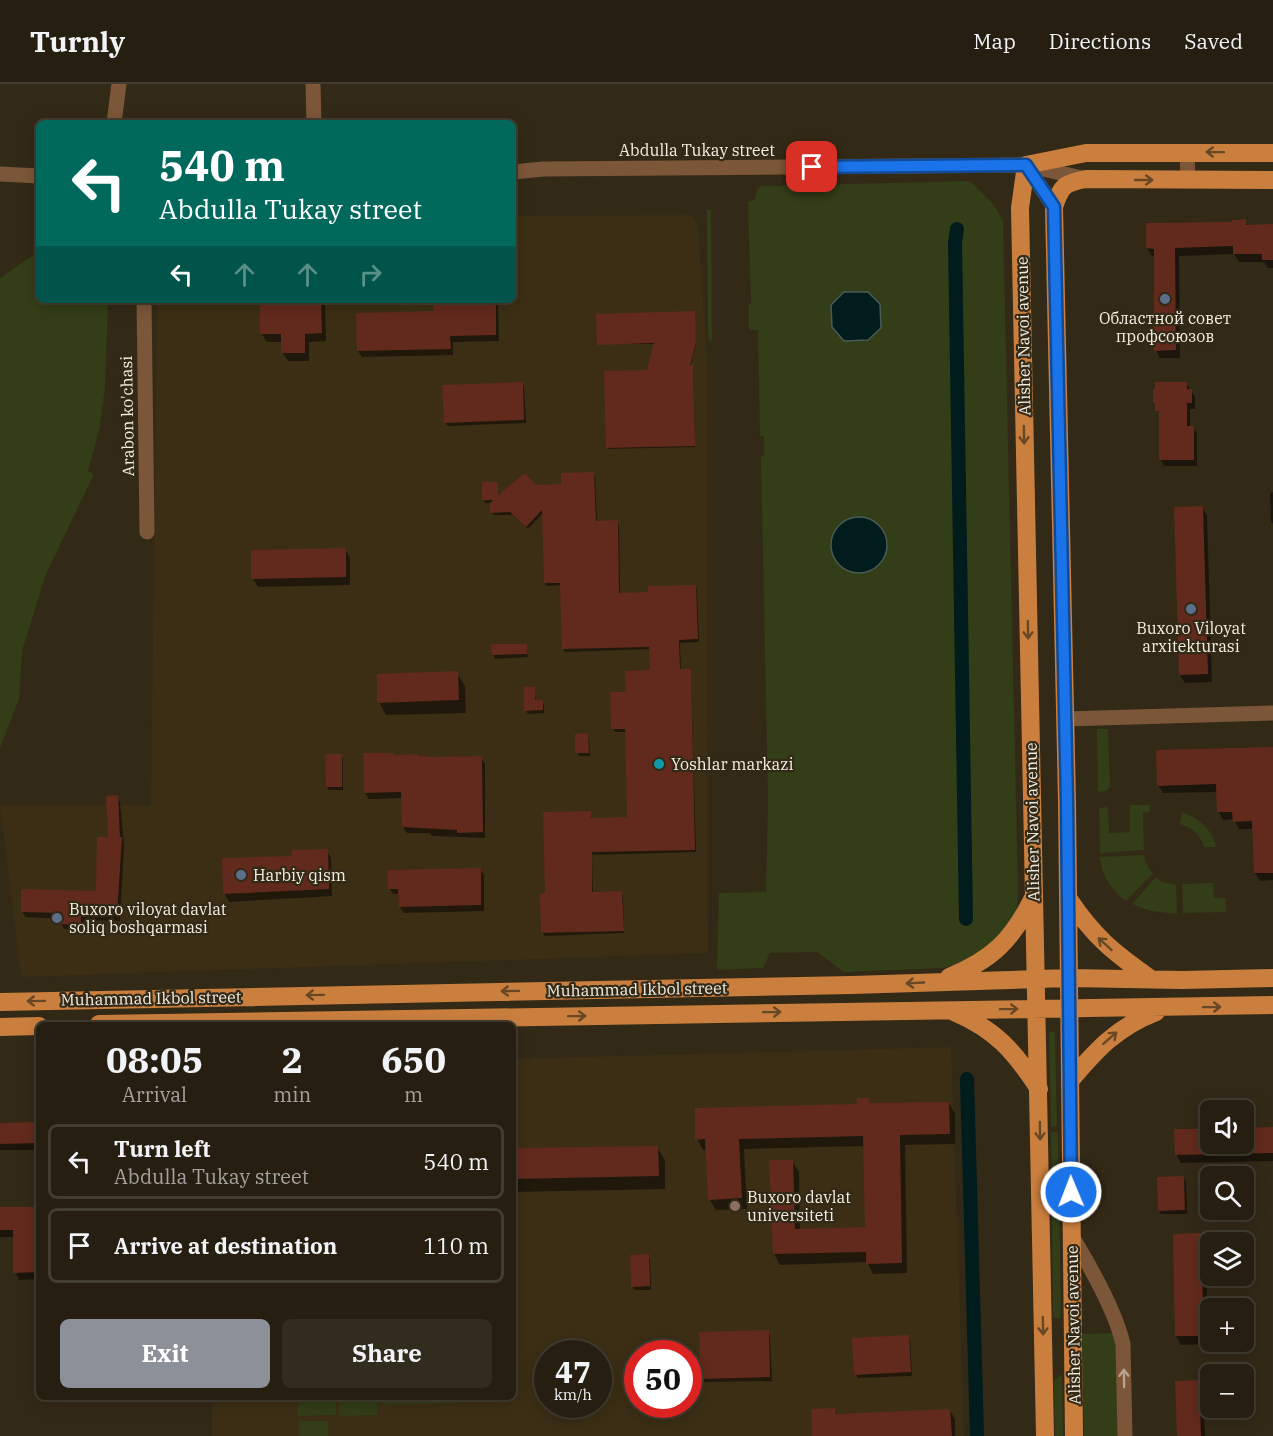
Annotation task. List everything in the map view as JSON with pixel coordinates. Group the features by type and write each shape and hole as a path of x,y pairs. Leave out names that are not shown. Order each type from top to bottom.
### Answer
{"main road":[{"path":"1021,165 1086,153 1273,153"},
{"name":"Alisher Navoi avenue","path":"1021,165 1020,208 1040,1090 1045,1436"},
{"path":"1054,207 1059,191 1069,182 1086,179 1273,180"},
{"name":"Alisher Navoi avenue","path":"1054,207 1068,897 1074,1436"},
{"path":"939,981 971,967 994,953 1017,927 1034,897"},
{"path":"1068,897 1099,939 1151,979"},
{"name":"Muhammad Ikbol street","path":"0,1002 852,986 1069,978 1273,978"},
{"name":"Muhammad Ikbol street","path":"221,1022 1273,1005"},
{"path":"1070,1081 1096,1049 1119,1030 1143,1017 1168,1008"},
{"path":"950,1010 972,1019 994,1034 1020,1060 1040,1090"},
{"path":"0,1027 36,1026"}],"street":[{"path":"114,120 119,84"},
{"path":"314,84 314,120"},
{"path":"1187,152 1188,180"},
{"path":"1021,165 1054,207"},
{"name":"Abdulla Tukay street","path":"516,172 543,169 1021,165 1086,179"},
{"path":"0,174 36,176"},
{"name":"Arabon ko'chasi","path":"144,303 147,532"},
{"path":"1065,719 1273,712"},
{"path":"1071,1235 1087,1262 1120,1331 1123,1344 1125,1436"}],"shaded area":[{"path":"691,215 698,224 707,363 708,953 21,977 0,805 151,805 157,303 516,303 516,216"},
{"name":"Buxoro davlat universiteti","path":"951,1047 964,1436 212,1436 212,1400 516,1400 516,1059"}],"green space":[{"path":"970,181 993,204 1003,221 1018,892 1016,911 1003,931 986,948 965,960 943,968 844,972 817,952 770,953 763,968 717,970 719,893 766,892 768,801 761,456 764,455 764,436 760,436 758,330 749,330 749,304 751,304 748,202 755,199 757,189 762,186"},
{"path":"707,210 711,210 712,342 708,332"},
{"path":"36,253 36,303 108,303 105,388 99,431 88,471 94,474 46,574 22,651 19,699 0,748 0,278"},
{"path":"1097,729 1108,729 1110,787 1106,791 1098,792"},
{"path":"1130,805 1150,805 1150,812 1143,813 1144,850 1100,853 1099,808 1108,807 1109,833 1130,832"},
{"path":"1182,812 1194,817 1204,825 1216,847 1204,847 1201,839 1195,833 1180,824"},
{"path":"1144,855 1153,873 1126,901 1108,882 1100,857"},
{"path":"1156,877 1162,882 1176,885 1177,914 1151,911 1132,904"},
{"path":"1213,883 1214,898 1226,898 1226,912 1183,913 1182,884"},
{"path":"1052,1031 1055,1033 1057,1126 1051,1127 1049,1033"},
{"path":"1051,1132 1058,1132 1061,1318 1053,1318"},
{"path":"1114,1333 1119,1358 1120,1436 1084,1436 1082,1334"},
{"path":"1062,1374 1063,1436 1055,1436 1054,1380"},
{"path":"298,1400 336,1400 336,1415 298,1416"},
{"path":"339,1400 377,1400 377,1415 339,1416"},
{"path":"383,1400 457,1400 457,1403 383,1405"},
{"path":"299,1421 328,1421 328,1436 299,1436"}],"water":[{"path":"844,292 868,292 880,304 881,328 868,340 844,341 832,327 831,305"},
{"path":"853,517 865,517 875,521 883,529 887,545 883,561 875,569 865,573 853,573 843,569 835,561 831,551 831,539 835,529 843,521"}],"building":[{"name":"Областной совет профсоюзов","path":"1246,219 1246,225 1273,224 1273,260 1262,260 1262,254 1233,254 1233,246 1175,248 1176,350 1154,351 1154,249 1146,248 1146,223 1232,222 1232,220"},
{"path":"260,303 321,303 322,333 305,334 305,353 281,353 281,334 260,334"},
{"path":"433,303 496,303 496,335 450,336 451,349 357,351 356,313 434,311"},
{"path":"695,311 696,342 690,365 693,365 695,446 606,448 604,371 647,370 654,343 597,345 596,314"},
{"path":"523,382 524,420 444,423 442,385"},
{"path":"1155,382 1187,382 1187,389 1192,389 1192,403 1187,403 1187,426 1194,426 1194,460 1159,460 1159,411 1155,411 1155,403 1153,403"},
{"path":"594,472 596,521 618,520 619,593 648,592 648,586 696,585 698,639 679,640 680,669 691,669 695,850 592,852 592,892 622,891 624,931 541,933 540,894 545,893 543,812 591,811 591,818 627,817 625,729 611,729 610,692 626,692 625,671 650,670 649,647 562,649 560,583 544,583 542,510 526,527 510,512 490,513 490,503 493,500 482,500 482,482 498,482 498,495 525,473 536,485 561,484 561,473"},
{"name":"Buxoro Viloyat arxitekturasi","path":"1203,506 1208,674 1179,675 1174,507"},
{"path":"346,548 346,577 251,579 251,550"},
{"path":"491,644 527,644 527,654 492,655"},
{"path":"458,671 459,700 377,703 377,674"},
{"path":"524,687 535,687 535,700 543,700 543,710 524,711"},
{"path":"588,733 589,753 575,753 575,734"},
{"path":"1273,747 1273,873 1254,873 1252,821 1233,822 1232,812 1217,812 1216,784 1157,786 1156,750"},
{"path":"363,753 418,754 418,756 439,757 482,756 483,832 457,833 457,830 402,827 401,792 364,793"},
{"path":"325,754 342,754 342,787 326,787"},
{"path":"118,795 120,837 122,837 117,915 81,914 81,925 59,924 59,913 21,912 21,889 96,891 97,837 108,837 106,796"},
{"path":"328,849 329,889 223,894 222,858 292,856 292,850"},
{"path":"481,868 481,905 399,907 398,889 388,889 387,870"},
{"path":"857,1098 869,1098 870,1103 949,1102 950,1134 900,1135 902,1263 866,1264 866,1252 773,1254 769,1160 793,1160 795,1229 865,1227 863,1136 739,1139 742,1198 708,1200 705,1139 695,1140 695,1108 857,1104"},
{"path":"36,1122 36,1143 0,1144 0,1123"},
{"path":"1273,1127 1273,1153 1254,1153 1254,1128"},
{"path":"1174,1129 1200,1129 1200,1154 1224,1154 1175,1155"},
{"path":"658,1146 659,1176 516,1179 516,1148"},
{"path":"1184,1176 1185,1210 1158,1211 1157,1177"},
{"path":"0,1207 36,1207 36,1272 13,1273 13,1230 0,1230"},
{"path":"1200,1233 1200,1286 1203,1286 1203,1298 1200,1298 1200,1336 1175,1336 1173,1234"},
{"path":"649,1254 650,1286 631,1287 630,1255"},
{"path":"769,1330 770,1377 702,1379 702,1340 699,1340 699,1332"},
{"path":"909,1335 911,1372 854,1375 852,1338"},
{"path":"1199,1380 1201,1436 1177,1436 1175,1381"},
{"path":"835,1408 836,1414 950,1409 952,1436 812,1436 811,1409"}],"waterway":[{"path":"957,229 955,243 966,919"},
{"path":"967,1079 977,1436"}],"place":[{"name":"Областной совет профсоюзов","path":"1165,299"},
{"name":"Buxoro Viloyat arxitekturasi","path":"1191,609"},
{"name":"Yoshlar markazi","path":"659,764"},
{"name":"Harbiy qism","path":"241,875"},
{"name":"Buxoro viloyat davlat soliq boshqarmasi","path":"57,918"},
{"name":"Buxoro davlat universiteti","path":"735,1206"}],"route":[{"path":"812,167 1026,165 1054,207 1067,801 1071,1192"}]}
